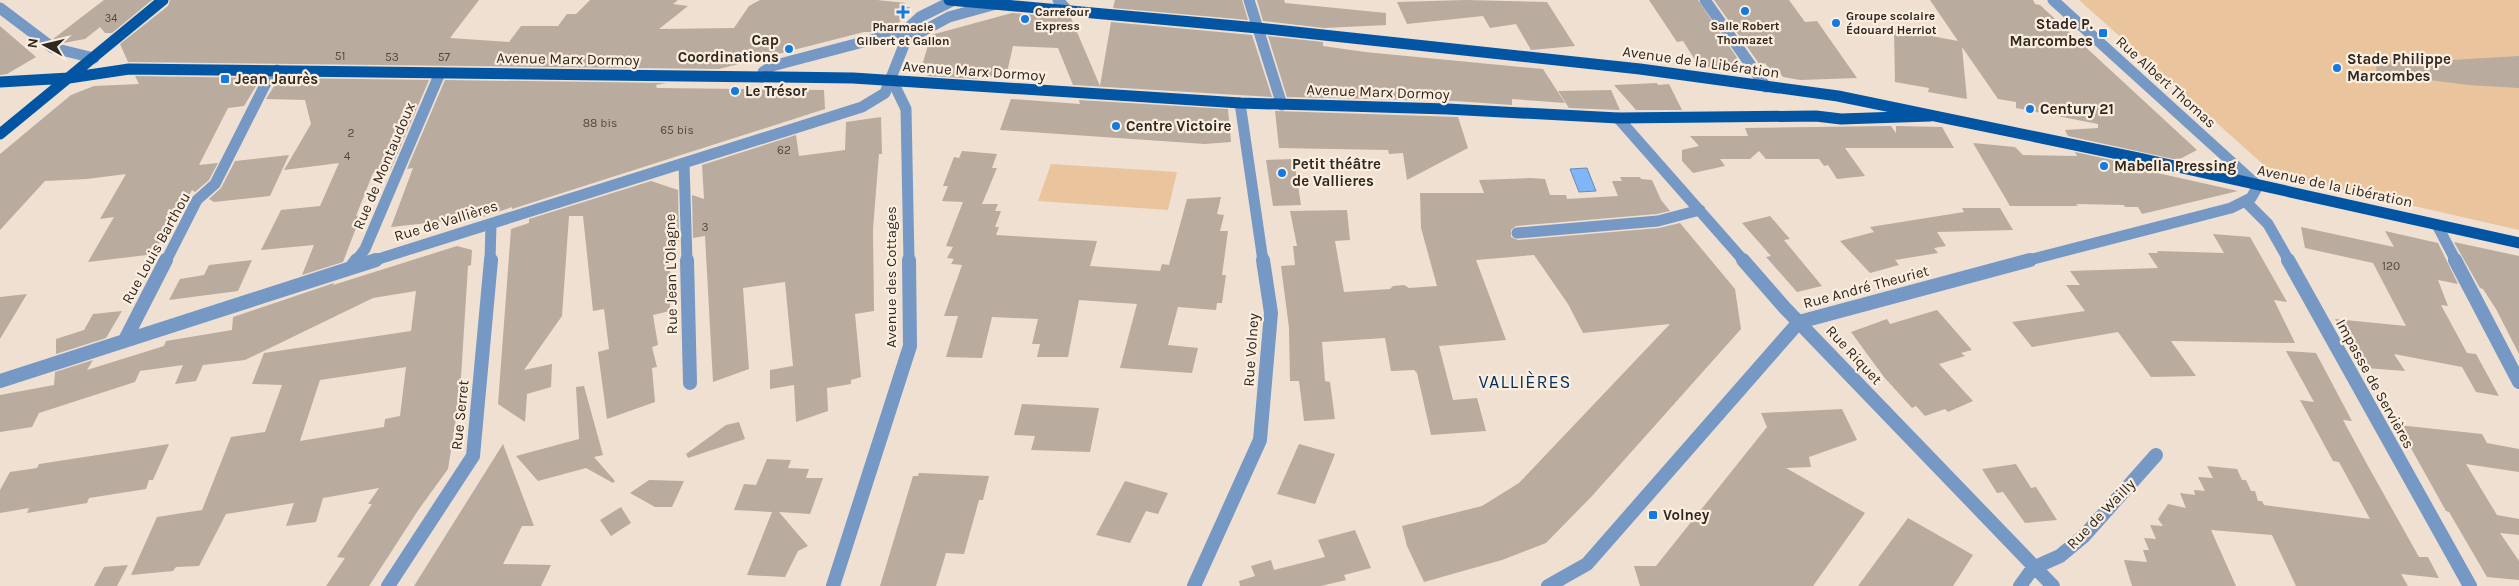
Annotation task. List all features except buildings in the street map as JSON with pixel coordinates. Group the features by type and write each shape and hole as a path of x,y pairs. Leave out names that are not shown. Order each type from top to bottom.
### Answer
{"main road":[{"path":"0,134 164,0"},
{"name":"Avenue de la Libération","path":"951,0 1258,28 1640,69 1897,107 1930,116 2129,156 2519,244"},
{"name":"Avenue Marx Dormoy","path":"94,58 129,69"},
{"name":"Avenue Marx Dormoy","path":"0,82 69,78 129,69 762,77 892,80 1240,103 1447,109 1618,118 1816,116 1842,119 1930,116"},
{"path":"1805,93 1822,100 1826,107 1826,110 1816,116"}],"street":[{"path":"892,80 906,35 920,17 951,0"},
{"path":"762,77 763,72 772,66 906,35 949,17 1007,0"},
{"path":"1058,0 1067,10"},
{"path":"1249,0 1282,105"},
{"path":"1705,0 1766,87"},
{"name":"Rue Albert Thomas","path":"2053,0 2258,186"},
{"path":"0,8 53,48 94,58"},
{"name":"Rue Louis Barthou","path":"125,340 197,200 215,184 268,79 277,70"},
{"name":"Rue de Montaudoux","path":"351,268 365,249 440,73"},
{"name":"Rue de Vallières","path":"0,381 862,107 885,93 892,80"},
{"name":"Avenue des Cottages","path":"833,586 910,346 906,109 892,80"},
{"name":"Rue Volney","path":"1194,586 1260,440 1271,313 1240,103"},
{"name":"Rue Riquet","path":"1618,118 1799,322 2033,568 2053,586"},
{"name":"Rue Jean L'Olagne","path":"684,163 690,383"},
{"path":"2246,202 2255,195 2258,186"},
{"name":"Rue André Theuriet","path":"1548,586 1588,564 1799,322 2231,208 2246,202"},
{"name":"Impasse de Servières","path":"2246,202 2268,224 2470,586"},
{"path":"1517,233 1658,221 1700,210"},
{"name":"Rue Serret","path":"388,586 473,456 492,244 492,224"},
{"path":"2438,226 2519,382"},
{"name":"Rue de Wailly","path":"2033,568 2060,556 2084,536 2156,455"},
{"path":"2020,586 2033,568"}],"shaded area":[{"name":"Stade Philippe Marcombes","path":"2079,0 2519,0 2519,230 2274,174"},
{"path":"1051,164 1177,172 1168,210 1038,201"}],"water":[{"path":"1587,168 1596,191 1579,192 1570,169"}],"place":[{"name":"Salle Robert Thomazet","path":"1745,11"},
{"name":"Pharmacie Gilbert et Gallon","path":"903,12"},
{"name":"Carrefour Express","path":"1025,19"},
{"name":"Groupe scolaire Édouard Herriot","path":"1836,23"},
{"name":"Stade P. Marcombes","path":"2103,33"},
{"name":"Cap Coordinations","path":"789,49"},
{"name":"Stade Philippe Marcombes","path":"2337,68"},
{"name":"Jean Jaurès","path":"225,79"},
{"name":"Le Trésor","path":"735,91"},
{"name":"Century 21","path":"2030,109"},
{"name":"Centre Victoire","path":"1116,126"},
{"name":"Mabella Pressing","path":"2104,166"},
{"name":"Petit théâtre de Vallieres","path":"1282,173"},
{"name":"Volney","path":"1653,515"}],"district":[{"name":"VALLIÈRES","path":"1525,382"}]}
